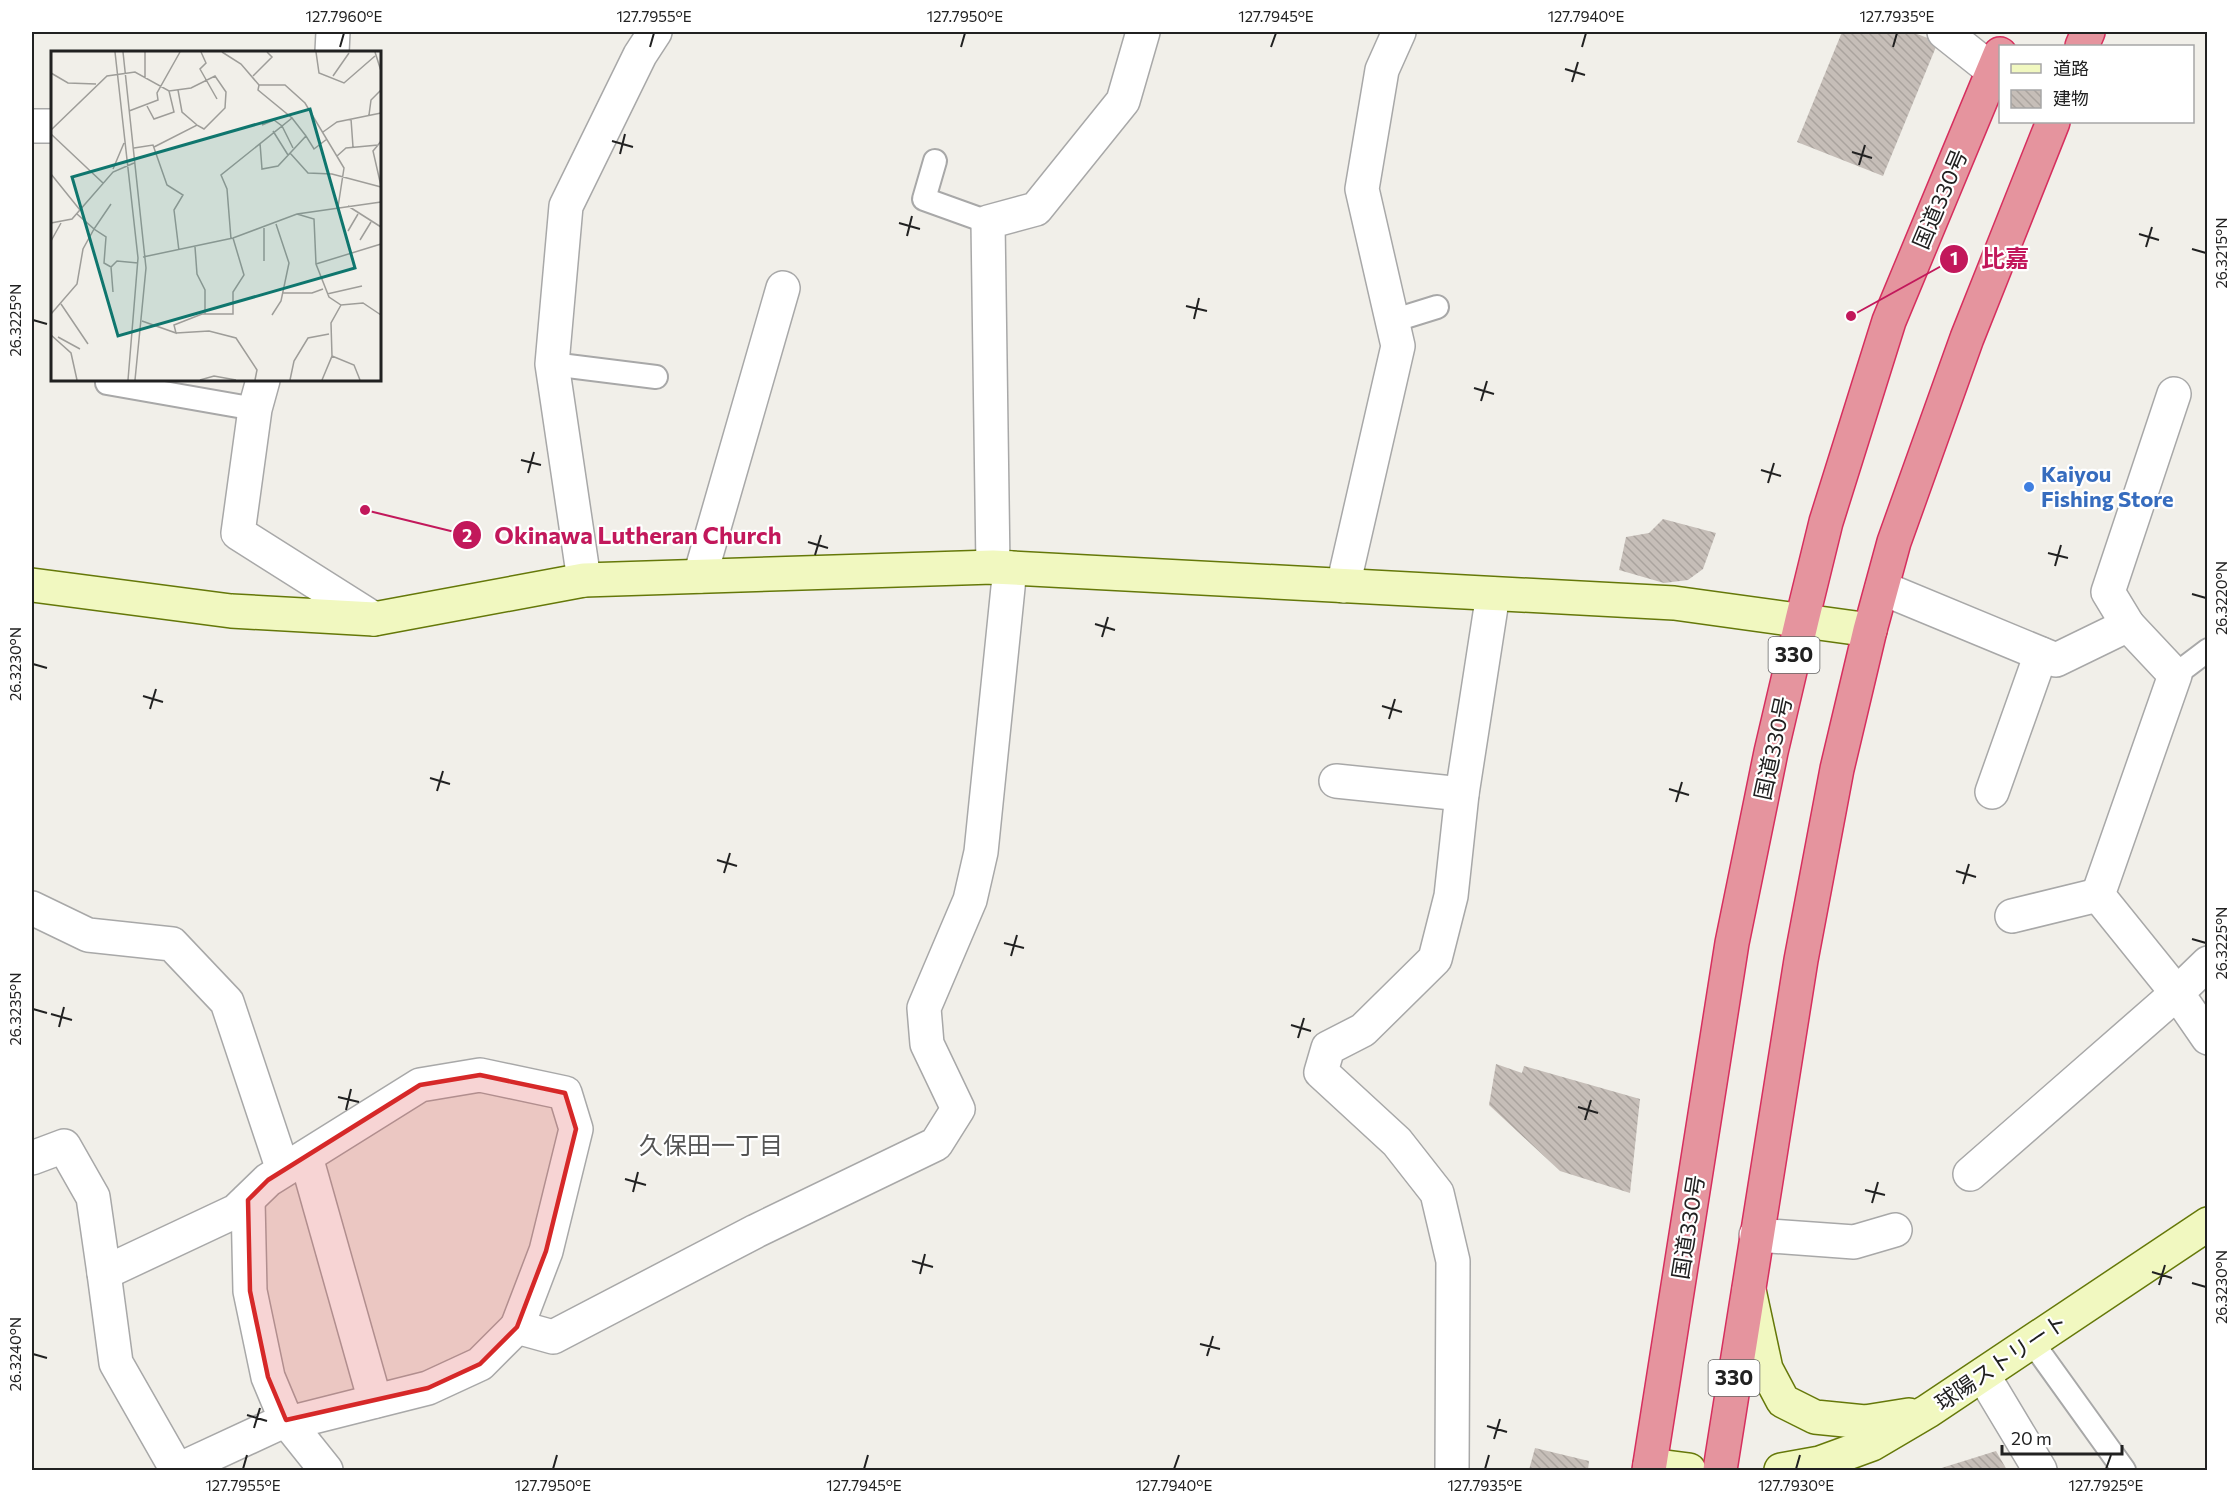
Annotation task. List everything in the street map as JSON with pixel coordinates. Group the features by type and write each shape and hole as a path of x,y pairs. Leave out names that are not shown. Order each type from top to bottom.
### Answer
{"highway":[{"name":"国道330号","path":"1650,1468 1732,943 1771,752 1826,522 1889,321 1999,57"},
{"name":"330","path":"1720,1470 1805,938 1838,769 1870,630 1894,542 1967,338 2053,123"}],"street":[{"path":"332,51 333,32"},
{"path":"584,580 552,364 566,206 640,55 655,32"},
{"path":"518,1327 553,1337 756,1231 936,1144 958,1109 927,1044 924,1008 970,900 981,852 1002,568 988,222 1036,209 1123,100 1143,32"},
{"path":"1343,586 1398,346 1362,189 1382,70 1399,32"},
{"path":"1944,32 1999,57"},
{"path":"32,126 51,126"},
{"path":"700,576 783,288"},
{"path":"259,394 238,533 375,619"},
{"path":"2098,895 2175,675 2128,625 2108,592 2174,394"},
{"path":"32,585 231,611 375,619 584,580 1002,568 1674,603 1870,630"},
{"path":"1882,588 2056,660 2128,625"},
{"path":"1452,1470 1453,1261 1437,1193 1397,1142 1321,1072 1328,1048 1363,1030 1434,959 1451,896 1462,794 1493,594"},
{"path":"1992,792 2041,654"},
{"path":"1336,781 1462,794"},
{"path":"2012,916 2098,895"},
{"path":"2098,895 2177,993 2208,1038"},
{"path":"32,909 88,935 172,944 227,1002 295,1164 375,1401"},
{"path":"1970,1173 2177,993 2208,963"},
{"path":"32,1158 64,1146 93,1197 116,1363 177,1470 286,1420 297,1421 428,1388 480,1364 518,1327 546,1251 576,1129 565,1093 480,1075 420,1085 268,1180 236,1211 104,1273"},
{"path":"248,1200 250,1291 268,1377 286,1420 326,1470"},
{"name":"球陽ストリート","path":"1781,1470 1820,1463 1872,1444 1929,1411 2208,1224"},
{"path":"1756,1235 1854,1242 1895,1230"},
{"path":"1748,1286 1766,1369 1783,1401 1815,1417 1865,1422 1929,1411"},
{"path":"1983,1375 2040,1470"},
{"path":"1854,1470 1929,1411"},
{"path":"1650,1468 1689,1470"}],"lane":[{"path":"935,160 924,199 988,222"},
{"path":"1392,321 1437,307"},
{"path":"552,364 656,377"},
{"path":"107,383 259,394"},
{"path":"2175,675 2208,650"},
{"path":"2032,1342 2124,1470"}],"highlighted area":[{"path":"480,1075 565,1093 576,1129 546,1251 517,1327 480,1364 428,1388 286,1420 268,1377 250,1291 248,1200 268,1180 420,1085"}],"building":[{"path":"1842,32 1912,32 1938,42 1883,176 1797,142"},
{"path":"1663,519 1716,533 1703,569 1688,580 1664,583 1619,570 1626,537 1649,533"},
{"path":"1496,1064 1522,1073 1524,1066 1640,1099 1630,1193 1560,1171 1489,1105"},
{"path":"1535,1448 1589,1461 1588,1470 1529,1470"},
{"path":"1996,1451 2007,1470 1935,1470"}],"place":[{"name":"比嘉","path":"1851,316"},
{"name":"Kaiyou Fishing Store","path":"2029,487"},
{"name":"Okinawa Lutheran Church","path":"365,510"}],"district":[{"name":"久保田一丁目","path":"711,1146"}]}
